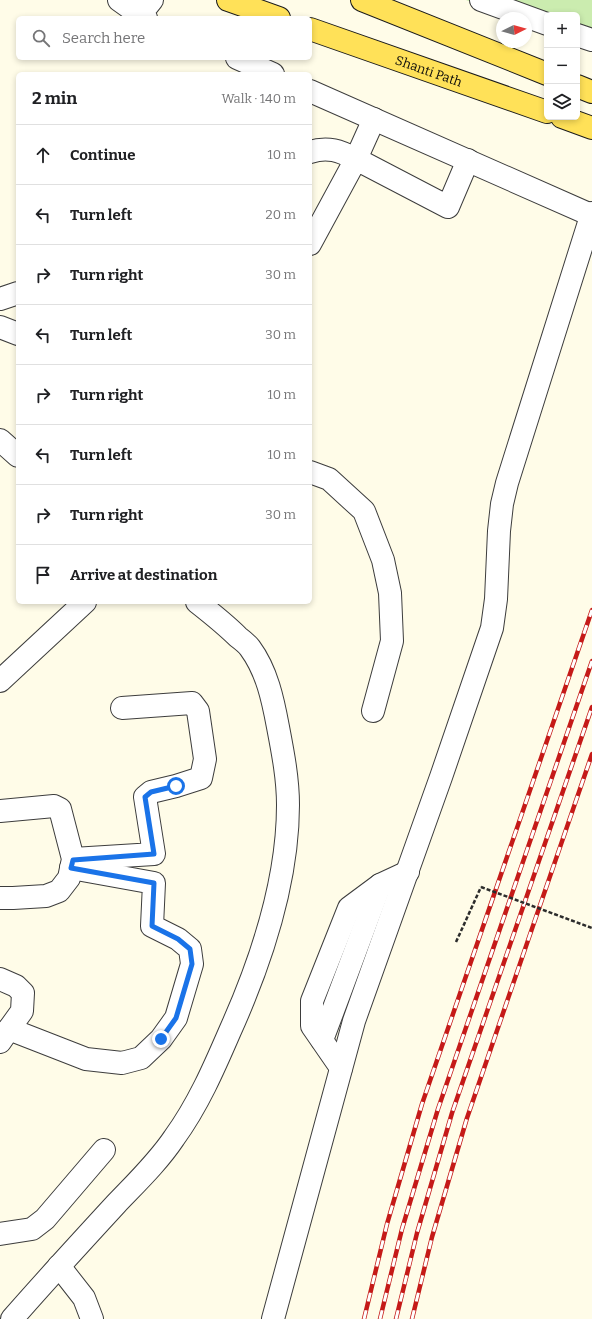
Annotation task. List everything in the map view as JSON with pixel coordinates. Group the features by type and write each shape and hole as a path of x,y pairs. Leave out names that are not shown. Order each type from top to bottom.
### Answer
{"main road":[{"path":"228,0 272,16"},
{"path":"362,0 544,73"},
{"name":"Shanti Path","path":"312,30 544,111"},
{"path":"580,87 592,92"},
{"path":"570,120 592,128"}],"street":[{"path":"119,0 146,11"},
{"path":"481,0 544,23"},
{"path":"580,36 592,40"},
{"path":"237,64 266,72"},
{"path":"273,1319 354,1021 408,872 492,628 496,600 502,504 507,483 592,214 312,91"},
{"path":"312,240 356,159 374,119"},
{"path":"312,151 321,149 340,151 448,207 468,160"},
{"path":"0,299 16,294"},
{"path":"0,327 16,333"},
{"path":"0,440 16,454"},
{"path":"312,473 329,479 364,512 383,560 390,593 392,641 373,711"},
{"path":"0,681 83,604"},
{"path":"12,1319 174,1139 191,1112 211,1074 259,962 279,885 286,841 288,805 285,764 275,710 266,676 250,648 229,628 199,604"},
{"path":"72,864 154,854 145,797 151,792 201,778 205,760 198,711 192,703 122,708"},
{"path":"0,810 54,806 60,809 72,864 69,878 58,891 46,896 0,898"},
{"path":"0,979 16,986 23,993 22,1011 5,1036 86,1060 122,1063 141,1058 161,1039 176,1018 192,964 190,949 178,939 152,926 154,883 72,864"},
{"path":"341,1068 322,1040 380,885 408,872"},
{"path":"0,1234 32,1229 46,1220 104,1150"},
{"path":"59,1266 84,1298 92,1319"}],"path":[{"path":"456,942 481,887 592,928"}],"green space":[{"path":"466,0 592,0 592,50 580,45 580,12 544,12 544,15 532,16 532,12 496,12"}],"railway":[{"path":"364,1319 387,1224 422,1104 592,610"},
{"path":"380,1319 402,1229 438,1109 592,661"},
{"path":"396,1319 417,1233 452,1113 592,707"},
{"path":"412,1319 432,1237 467,1118 592,754"}],"route":[{"path":"161,1039 176,1018 192,964 190,949 178,939 152,926 154,883 71,868 73,860 154,854 145,797 151,792 176,786"}]}
